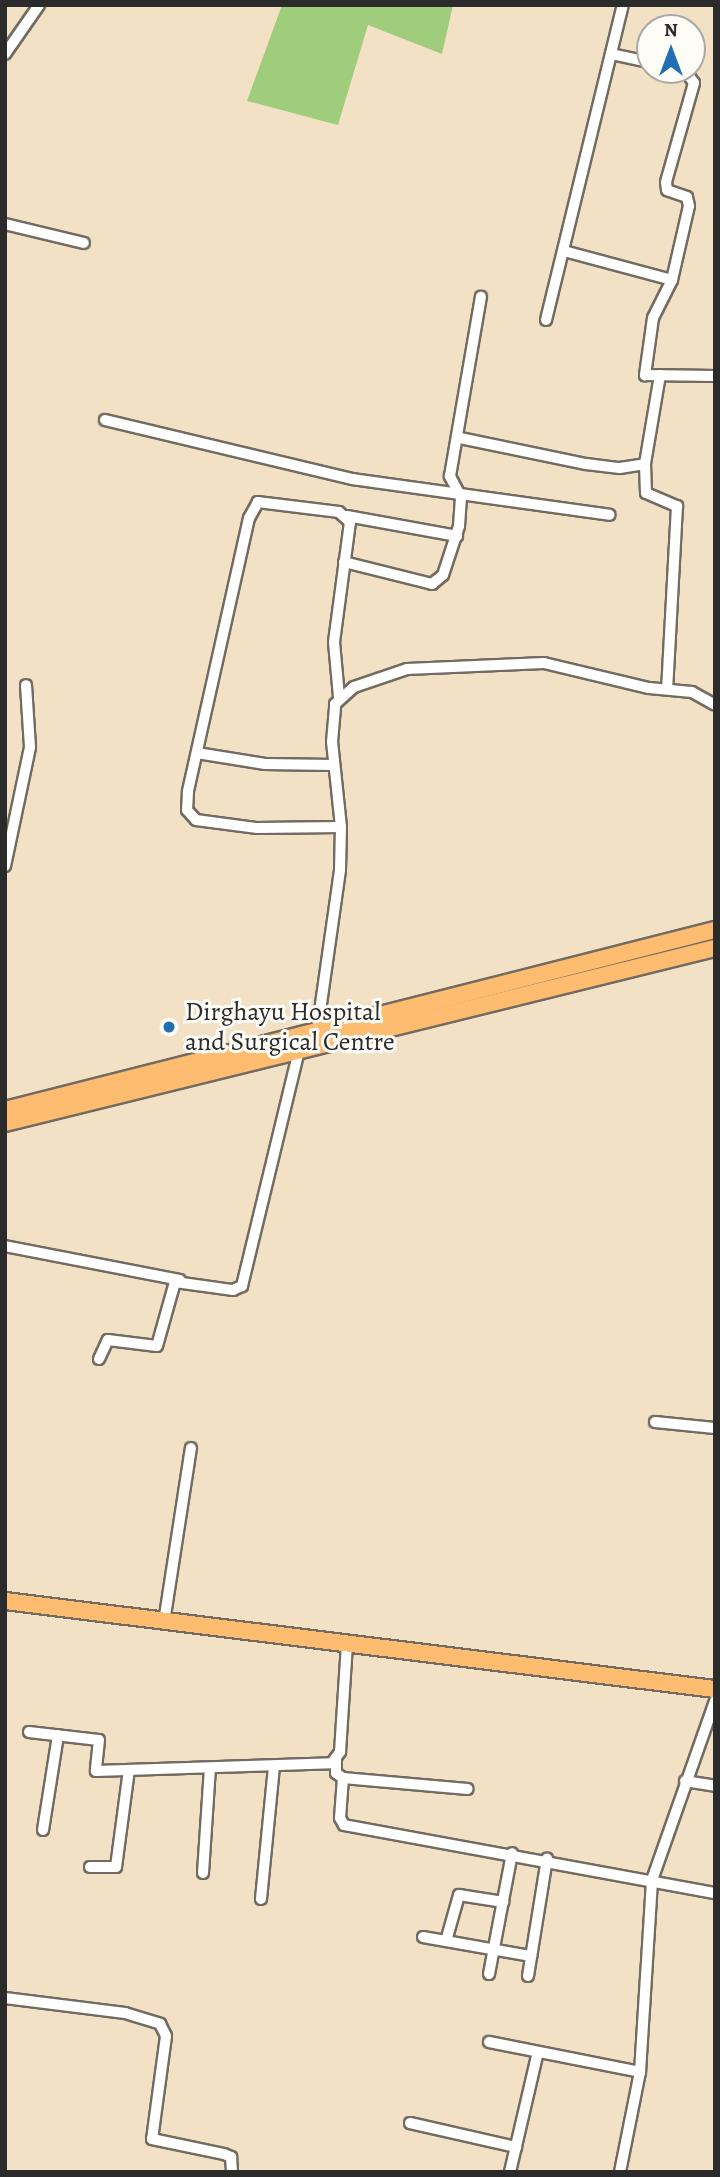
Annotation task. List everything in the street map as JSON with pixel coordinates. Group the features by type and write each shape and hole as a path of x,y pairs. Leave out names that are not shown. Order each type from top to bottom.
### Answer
{"main road":[{"path":"5,1110 715,930"},
{"path":"5,1123 715,948"},
{"path":"5,1601 715,1689"}],"street":[{"path":"5,54 38,5"},
{"path":"546,320 611,54 619,6"},
{"path":"611,54 636,59"},
{"path":"694,84 666,182 667,190 687,197 689,206 672,280 653,318 645,375 715,376"},
{"path":"5,224 84,243"},
{"path":"564,251 672,280"},
{"path":"344,562 436,583 457,536 461,496 450,476 460,438 481,297"},
{"path":"660,375 645,464 646,493 677,506 667,689"},
{"path":"105,420 352,480 610,516"},
{"path":"460,438 586,464 620,468 645,464"},
{"path":"341,827 257,828 196,820 186,802 253,508 266,501 457,536"},
{"path":"317,1032 340,870 341,827 333,765 333,711 339,697 334,642 349,530 347,516"},
{"path":"339,697 407,669 526,662 692,692 715,705"},
{"path":"5,866 32,734 26,685"},
{"path":"197,753 265,764 333,765"},
{"path":"5,1246 233,1290 243,1286 299,1051"},
{"path":"99,1359 108,1339 157,1346 172,1286 182,1281"},
{"path":"655,1422 715,1428"},
{"path":"164,1622 191,1448"},
{"path":"346,1645 342,1735 337,1773 343,1778 468,1789"},
{"path":"620,2172 640,2072 652,1880 715,1701"},
{"path":"29,1732 99,1740 96,1771 324,1765 337,1760"},
{"path":"43,1830 58,1735"},
{"path":"261,1899 274,1767"},
{"path":"202,1873 210,1768"},
{"path":"90,1867 110,1869 120,1858 129,1770"},
{"path":"343,1778 340,1818 344,1825 547,1859 715,1893"},
{"path":"685,1781 715,1786"},
{"path":"489,1974 512,1853"},
{"path":"528,1976 547,1859"},
{"path":"446,1941 458,1895 503,1902"},
{"path":"423,1937 531,1956"},
{"path":"5,1998 125,2013 160,2024 166,2036 152,2139 224,2154 231,2157 232,2172"},
{"path":"489,2042 640,2072"},
{"path":"510,2172 538,2052"},
{"path":"410,2123 516,2147"}],"green space":[{"path":"282,5 453,5 442,54 368,25 338,125 247,101"}],"place":[{"name":"Dirghayu Hospital and Surgical Centre","path":"169,1027"}]}
